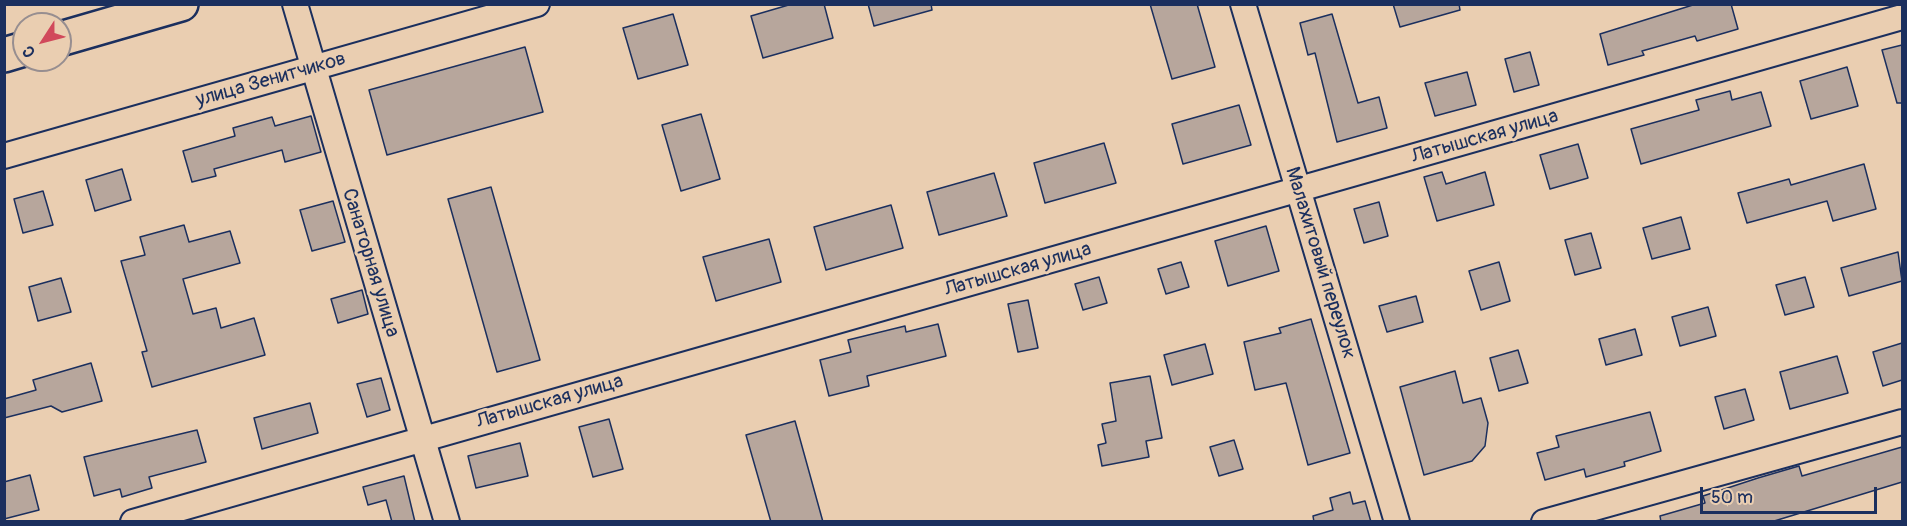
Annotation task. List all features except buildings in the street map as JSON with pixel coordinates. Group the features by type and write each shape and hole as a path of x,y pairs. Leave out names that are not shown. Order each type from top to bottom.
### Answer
{"main road":[{"path":"72,36 181,4"}],"street":[{"name":"Санаторная улица","path":"295,4 447,522"},
{"name":"улица Зенитчиков","path":"4,156 537,4"},
{"name":"Малахитовый переулок","path":"1243,4 1397,522"},
{"name":"Латышская улица","path":"133,522 1902,17"},
{"path":"1544,522 1902,422"}]}
